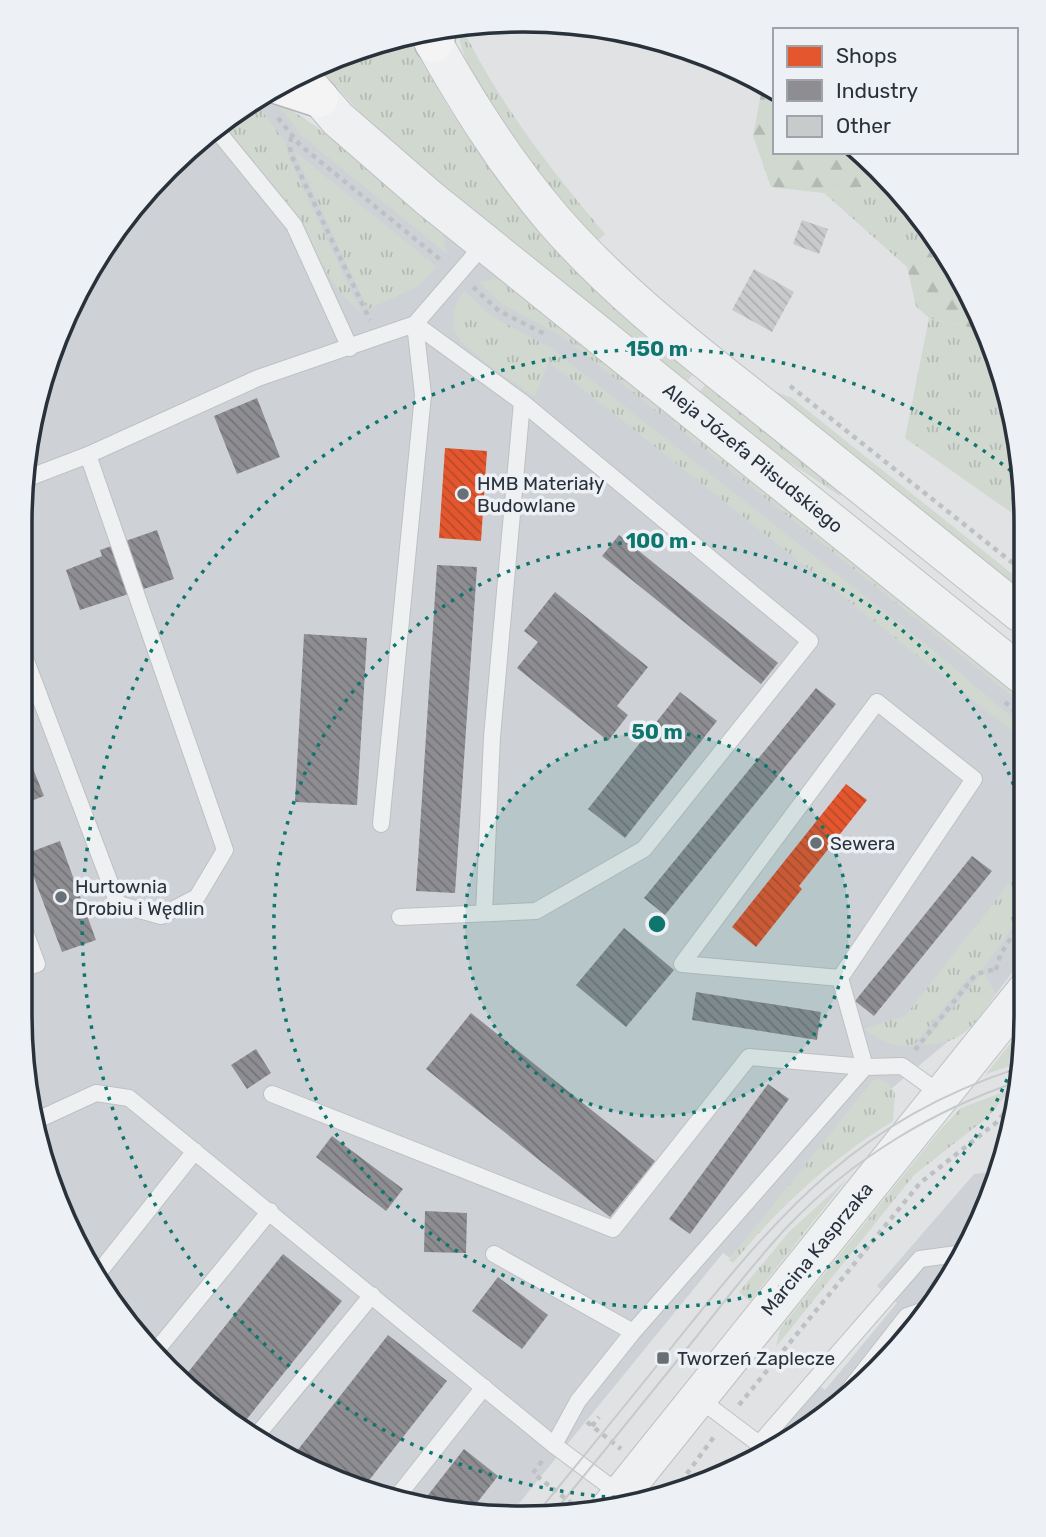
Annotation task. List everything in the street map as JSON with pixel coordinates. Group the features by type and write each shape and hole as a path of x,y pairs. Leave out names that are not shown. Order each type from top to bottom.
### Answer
{"street":[{"path":"436,40 472,111 521,179 569,237 616,285 711,366 1014,608"},
{"name":"Aleja Józefa Piłsudskiego","path":"309,86 374,152 1014,668"},
{"name":"Marcina Kasprzaka","path":"619,1496 1014,1005"}],"lane":[{"path":"221,135 294,225 350,348"},
{"path":"34,475 258,378 415,324 485,243"},
{"path":"400,916 536,911 644,849 810,641 522,402 415,324"},
{"path":"381,824 423,395 415,324"},
{"path":"484,913 492,737 522,402"},
{"path":"32,677 118,904 161,916 198,897 225,850 88,454"},
{"path":"877,702 974,779 839,978 682,964 877,702"},
{"path":"32,951 37,964 32,966"},
{"path":"839,978 865,1067"},
{"path":"272,1094 612,1229 749,1057 865,1067 902,1066 942,1095"},
{"path":"554,1445 573,1411 633,1332 865,1067"},
{"path":"43,1118 96,1093 129,1098 484,1387 554,1445 611,1497"},
{"path":"102,1268 195,1151"},
{"path":"160,1346 270,1211"},
{"path":"494,1254 633,1332"},
{"path":"766,1441 920,1259 952,1255"},
{"path":"261,1430 372,1295"},
{"path":"871,1362 907,1316 912,1314"},
{"path":"402,1490 484,1387"},
{"path":"698,1398 757,1446"}],"path":[{"path":"291,136 293,159 379,338"},
{"path":"902,1066 976,974 996,970 1000,955 1014,933"},
{"path":"684,1478 920,1183 997,1122 1004,1113"},
{"path":"573,1411 620,1450 628,1440"},
{"path":"592,1426 599,1417"},
{"path":"554,1445 533,1473 571,1503"}],"shaded area":[{"path":"271,101 318,128 1014,686 1014,970 981,1014 837,1134 730,1258 723,1253 517,1506 491,1504 427,1496 365,1479 306,1455 250,1423 199,1384 153,1338 97,1260 69,1202 48,1141 33,1046 32,523 41,427 48,396 69,335 97,277 114,250 175,175 224,133"},
{"path":"988,1172 964,1231 932,1287 893,1338 871,1362 822,1404 796,1423 747,1452 807,1376 825,1390 897,1303 877,1286 974,1174"}],"green space":[{"path":"467,35 491,81 526,134 605,234 596,242 513,140 475,79 459,36"},
{"path":"412,44 451,112 484,160 695,372 685,384 380,135 325,74"},
{"path":"761,93 773,100 773,154 848,154 879,184 824,193 771,187 753,136"},
{"path":"275,101 304,118 431,219 443,233 447,254 301,135"},
{"path":"260,108 285,142 289,157 361,313 341,294 295,223 225,132"},
{"path":"294,151 437,267 419,286 368,309"},
{"path":"879,184 927,243 907,267 824,193"},
{"path":"927,243 949,277 974,328 929,318 916,306 907,267"},
{"path":"498,279 510,283 667,407 661,415 562,336 502,304 479,282"},
{"path":"464,291 490,315 552,349 933,650 1014,719 1014,733 549,362 535,397 482,360 463,344 455,331 453,319"},
{"path":"929,318 974,328 998,396 1005,427 1014,514 905,438"},
{"path":"708,381 844,491 840,496 753,438 697,395"},
{"path":"759,385 792,398 1014,575 1014,590"},
{"path":"679,417 1014,686 1014,698 673,424"},
{"path":"1014,877 1014,925 983,969 967,979 913,1046 887,1042 864,1029 905,1016"},
{"path":"983,972 996,994 973,1024 958,1037 937,1044 922,1045"},
{"path":"1013,1040 1011,1066 986,1074"},
{"path":"875,1078 887,1082 895,1093 893,1121 827,1168 787,1203 733,1263 729,1260"},
{"path":"1008,1090 988,1117 914,1175 776,1347 780,1329 940,1130 961,1108"},
{"path":"847,1179 750,1301 739,1292 789,1232"}],"building: Shops":[{"name":"HMB Materiały Budowlane","path":"445,448 487,451 481,541 439,538"},
{"name":"Sewera","path":"846,784 867,800 799,886 802,889 756,947 732,927"}],"building: Industry":[{"path":"257,398 280,457 237,474 214,416"},
{"path":"157,530 174,579 80,610 66,570 102,556 100,550"},
{"path":"619,535 778,663 761,684 602,556"},
{"path":"437,565 477,567 455,893 416,891"},
{"path":"555,592 648,667 617,706 628,715 608,741 517,668 538,642 524,631"},
{"path":"304,634 367,638 357,805 295,802"},
{"path":"816,688 836,704 665,915 644,898"},
{"path":"680,692 717,721 625,838 588,809"},
{"path":"32,766 44,796 32,801"},
{"name":"Hurtownia Drobiu i Wędlin","path":"60,841 96,940 62,952 32,873 32,851"},
{"path":"972,856 992,871 874,1016 855,1001"},
{"path":"624,928 674,970 626,1027 576,985"},
{"path":"696,992 821,1012 817,1040 692,1020"},
{"path":"471,1013 655,1161 610,1217 426,1069"},
{"path":"256,1049 271,1073 247,1089 231,1065"},
{"path":"768,1084 789,1099 690,1234 669,1219"},
{"path":"332,1136 403,1189 386,1211 316,1157"},
{"path":"425,1211 467,1213 466,1253 424,1252"},
{"path":"283,1254 342,1301 246,1420 187,1373"},
{"path":"498,1277 548,1315 522,1349 472,1311"},
{"path":"388,1335 447,1381 369,1480 297,1451"},
{"path":"464,1449 498,1476 477,1503 427,1496"}],"building: Other":[{"path":"802,220 828,229 819,254 793,244"},
{"path":"754,269 794,292 772,332 732,310"}],"tram line":[{"path":"544,1505 753,1249 828,1174 869,1142 913,1114 964,1089 1011,1071"},
{"path":"561,1503 751,1268 813,1202 839,1179 895,1139 956,1106 1009,1085"}],"place":[{"name":"HMB Materiały Budowlane","path":"463,494"},
{"name":"Sewera","path":"816,843"},
{"name":"Hurtownia Drobiu i Wędlin","path":"61,897"},
{"name":"Tworzeń Zaplecze","path":"663,1358"}]}
